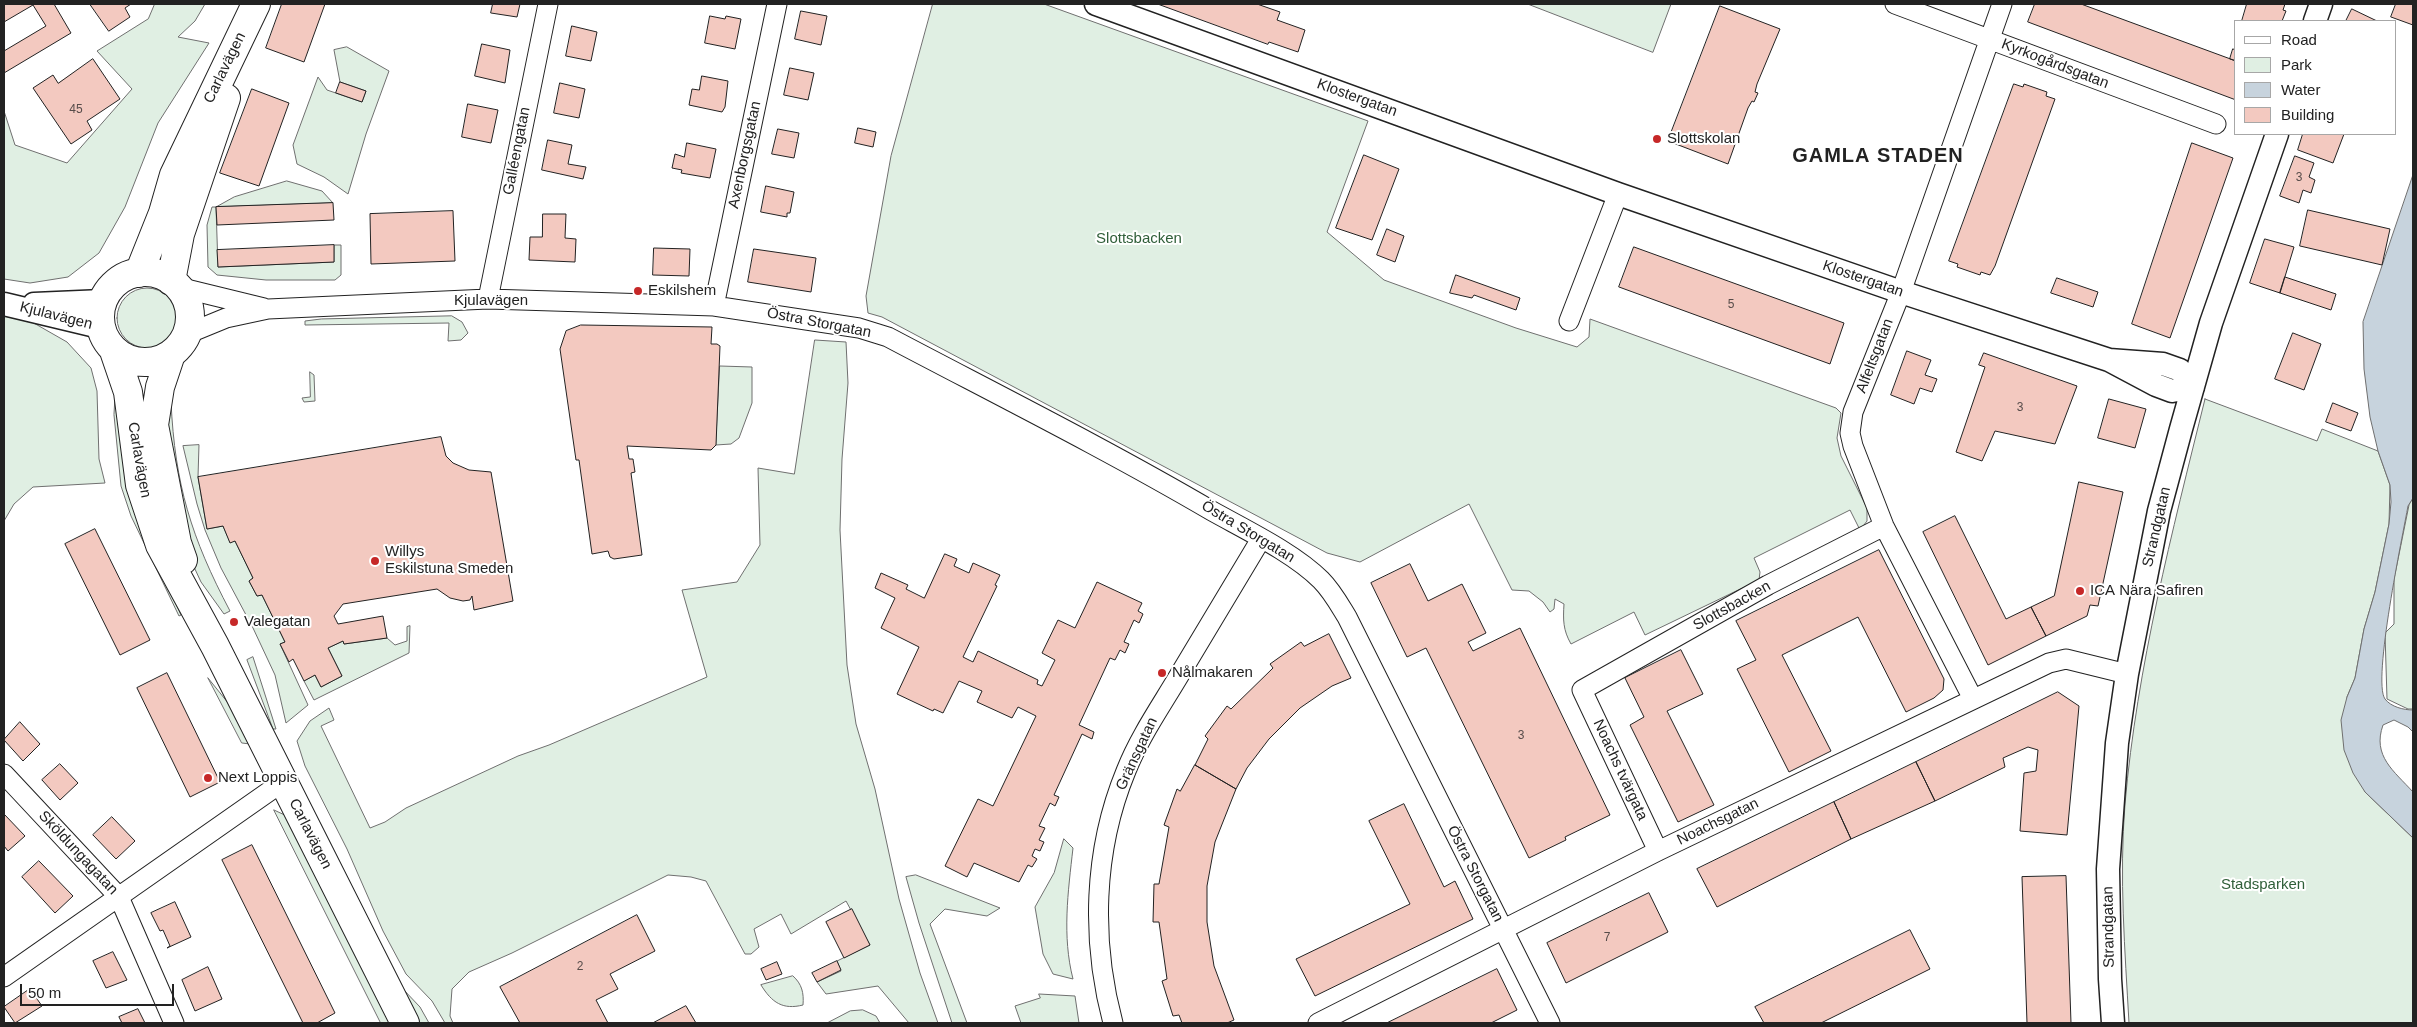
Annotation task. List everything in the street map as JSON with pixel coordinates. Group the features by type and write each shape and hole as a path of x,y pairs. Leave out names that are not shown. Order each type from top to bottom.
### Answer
{"main road":[{"name":"Carlavägen","path":"139,273 163,212 174,175 257,4"},
{"name":"Carlavägen","path":"175,284 180,234 257,4"},
{"path":"139,273 156,274 175,284 184,295 190,312 179,344 150,362 135,362 114,351 105,340 101,314 109,290 128,275 139,273"},
{"name":"Carlavägen","path":"179,344 160,387 154,425 177,543 215,646"},
{"name":"Carlavägen","path":"114,351 128,392 140,485 160,545 215,646 405,1023"}],"street":[{"name":"Galléengatan","path":"488,299 548,4"},
{"name":"Axenborgsgatan","path":"714,306 777,4"},
{"name":"Klostergatan","path":"1096,4 1618,194 1901,292 2109,360 2163,364 2180,370 2193,387"},
{"name":"Kyrkogårdsgatan","path":"1895,4 2216,124"},
{"name":"Alfeltsgatan","path":"1973,699 1884,526 1850,433 1853,412 1901,292 2002,4"},
{"path":"2315,20 2321,4"},
{"name":"Strandgatan","path":"2113,1023 2110,979 2108,869 2117,743 2127,674 2159,511 2193,387 2211,323 2277,135"},
{"path":"1569,321 1618,194"},
{"name":"Kjulavägen","path":"175,284 268,309"},
{"name":"Kjulavägen","path":"179,344 226,318 268,309 488,299 714,306"},
{"name":"Kjulavägen","path":"7,304 101,314"},
{"name":"Östra Storgatan","path":"714,306 859,328 888,337 1164,482 1261,539 1304,566 1321,580 1347,617 1550,1023"},
{"name":"Slottsbacken","path":"1582,690 1768,585 1884,526"},
{"name":"Gränsgatan","path":"1113,1023 1101,970 1097,924 1102,866 1111,815 1126,771 1143,735 1261,539"},
{"name":"Noachsgatan","path":"1318,1023 1658,851 2049,663 2066,659 2127,674"},
{"name":"Noachs tvärgata","path":"1582,690 1658,851"},
{"name":"Sköldungagatan","path":"4,774 119,897 174,1023"},
{"path":"4,977 284,782"}],"green space":[{"path":"155,4 205,4 195,21 178,37 209,43 158,123 125,207 99,253 68,277 30,283 4,279 4,111 15,145 67,163 132,89 97,51 148,19"},
{"name":"Slottsbacken","path":"933,4 1044,4 1368,121 1327,232 1384,280 1516,328 1577,347 1589,337 1590,319 1836,408 1841,413 1837,438 1841,456 1867,508 1867,521 1860,530 1850,510 1754,558 1760,572 1759,580 1645,635 1634,612 1571,644 1564,625 1564,604 1555,599 1554,609 1550,612 1543,602 1529,591 1512,590 1469,504 1360,562 1327,553 882,317 868,313 866,296 891,156"},
{"path":"1528,4 1671,4 1653,52"},
{"path":"347,47 389,71 366,134 348,194 324,177 297,164 293,145 318,77 327,90 362,102 366,91 340,82 334,50"},
{"path":"287,181 322,191 333,203 216,207 234,197"},
{"path":"212,207 216,207 218,267 334,262 334,245 341,245 341,275 335,280 266,280 217,275 208,267 207,225"},
{"path":"141,288 153,288 164,293 172,301 177,312 175,330 164,343 153,348 141,348 130,343 122,335 117,324 117,312 122,301 130,293"},
{"path":"4,316 32,322 67,342 91,368 97,391 99,459 105,483 33,487 14,504 4,521"},
{"path":"452,316 462,322 468,333 461,340 448,341 449,323 305,325 305,321 321,319"},
{"path":"815,340 846,342 848,383 842,459 840,530 847,665 856,724 875,789 899,899 920,973 938,1023 909,1023 878,986 826,994 817,982 841,971 837,961 870,945 846,901 791,934 781,914 754,929 759,947 751,954 745,954 706,881 691,877 668,875 512,953 469,972 452,989 450,1016 453,1023 445,1023 432,1001 406,974 383,931 347,849 305,766 297,741 310,721 329,708 334,720 321,726 370,828 385,822 406,808 518,756 549,745 707,677 682,590 737,582 760,545 758,468 794,474"},
{"path":"720,366 752,367 752,403 739,438 731,444 716,445"},
{"path":"310,372 314,375 315,401 304,402 302,398 310,397"},
{"path":"115,399 176,604 181,615 179,616 131,516 121,486 114,415"},
{"name":"Stadsparken","path":"2205,399 2317,441 2322,429 2378,451 2390,485 2389,524 2375,592 2364,629 2355,678 2347,697 2365,792 2413,838 2413,1023 2129,1023 2123,914 2123,831 2131,752 2138,701 2157,600"},
{"path":"171,402 176,459 187,510 205,559 230,611 224,614 201,582 194,567 166,437"},
{"path":"199,445 198,477 207,529 223,526 230,542 235,541 253,578 249,581 257,596 262,595 285,642 280,644 308,705 286,723 275,675 253,628 221,568 205,530 183,446"},
{"path":"2413,498 2413,709 2408,709 2387,699 2385,633 2394,624 2394,579 2409,505"},
{"path":"410,626 409,653 314,700 304,681 315,675 321,687 342,676 328,648 343,641 344,644 387,638 395,645 407,641 407,627"},
{"path":"253,657 276,729 273,729 247,660"},
{"path":"208,678 237,714 250,744 242,743"},
{"path":"274,810 289,817 392,1023 381,1023"},
{"path":"1064,839 1073,848 1067,930 1073,979 1053,974 1043,954 1035,907 1054,873"},
{"path":"916,875 1000,908 987,916 945,909 930,924 967,1023 952,1023 906,877"},
{"path":"793,976 799,982 802,989 803,1005 790,1007 779,1004 769,996 761,985"},
{"path":"402,988 420,1007 429,1023 419,1023"},
{"path":"1039,994 1075,996 1079,1023 1021,1023 1015,1006 1040,998"},
{"path":"863,1010 876,1016 880,1023 827,1023 850,1011"}],"water":[{"path":"2413,175 2413,498 2408,506 2395,575 2385,637 2382,687 2385,699 2391,704 2402,709 2413,710 2413,732 2408,727 2394,720 2383,725 2380,746 2392,770 2413,792 2413,838 2365,792 2353,773 2344,750 2341,720 2347,697 2355,678 2364,629 2375,592 2389,524 2391,502 2390,485 2378,451 2370,417 2364,369 2363,322"}],"building":[{"path":"4,4 54,4 71,33 4,73 4,51 46,26 33,5 4,22"},
{"path":"90,4 131,4 125,8 130,17 109,31"},
{"path":"282,4 325,4 304,62 266,48"},
{"path":"493,4 520,4 517,17 491,13"},
{"path":"1158,4 1257,4 1280,12 1277,20 1305,30 1298,52 1269,42 1268,44"},
{"path":"2035,4 2081,4 2234,60 2234,99 2028,22"},
{"path":"2247,4 2285,4 2283,10 2286,11 2282,20 2242,20"},
{"path":"2396,4 2413,4 2413,25 2391,17"},
{"path":"1720,6 1780,29 1757,84 1755,92 1758,93 1754,102 1752,101 1748,108 1728,164 1668,141"},
{"path":"2352,9 2375,20 2346,20"},
{"path":"801,11 827,16 821,45 795,39"},
{"path":"710,16 725,19 726,16 741,19 735,49 705,43"},
{"path":"572,26 597,32 591,61 566,56"},
{"path":"482,44 510,50 505,83 475,76"},
{"path":"2233,49 2234,49 2234,60 2230,59"},
{"path":"93,59 120,99 87,121 92,130 71,144 33,88 53,75 58,83"},
{"path":"790,68 814,73 808,100 784,95"},
{"path":"702,76 728,81 725,107 722,112 689,105 692,89 699,90"},
{"path":"340,82 366,91 362,102 336,93"},
{"path":"560,83 585,89 579,118 554,113"},
{"path":"2014,84 2023,87 2024,84 2047,92 2046,96 2055,99 1995,266 1990,275 1981,272 1980,275 1957,267 1958,264 1949,261"},
{"path":"252,89 289,103 259,186 220,173"},
{"path":"468,104 498,110 491,143 462,137"},
{"path":"858,128 876,132 873,147 855,143"},
{"path":"778,129 799,133 794,158 772,154"},
{"path":"2303,135 2344,135 2333,163 2298,150"},
{"path":"548,140 572,145 568,164 586,167 583,179 542,170"},
{"path":"687,143 716,149 710,178 681,173 682,170 672,168 675,154 684,157"},
{"path":"2192,143 2233,158 2170,338 2132,324"},
{"path":"1364,155 1399,169 1372,240 1336,228"},
{"path":"2295,156 2314,163 2309,177 2315,180 2311,193 2303,190 2299,203 2280,196"},
{"path":"766,186 794,192 790,213 787,213 787,217 761,212"},
{"path":"333,203 334,220 217,225 216,207"},
{"path":"2308,210 2390,229 2382,265 2300,246"},
{"path":"453,211 455,261 371,264 370,214"},
{"path":"543,214 566,214 565,238 576,239 575,262 529,260 530,237 542,237"},
{"path":"1387,229 1404,236 1395,262 1377,255"},
{"path":"2265,239 2294,247 2280,293 2250,283"},
{"path":"334,245 334,262 218,267 217,250"},
{"path":"1634,247 1844,323 1830,364 1619,287"},
{"path":"654,248 690,249 689,276 653,275"},
{"path":"754,249 816,258 811,292 748,282"},
{"path":"1456,275 1520,298 1516,310 1474,295 1472,298 1450,293"},
{"path":"2285,277 2336,294 2331,310 2280,293"},
{"path":"2057,278 2098,292 2093,307 2051,293"},
{"path":"581,325 712,327 711,344 720,346 716,445 711,450 627,446 629,459 633,459 635,472 631,473 642,555 614,559 610,557 608,551 592,554 579,460 576,460 560,349 566,331"},
{"path":"2293,333 2321,344 2304,390 2275,379"},
{"path":"1907,351 1931,360 1925,375 1937,379 1932,392 1920,388 1914,404 1891,395"},
{"path":"1984,353 2077,386 2055,444 1995,431 1982,461 1956,452 1985,367 1979,365"},
{"path":"2109,399 2146,409 2135,448 2098,438"},
{"path":"2333,403 2358,413 2351,431 2326,422"},
{"name":"Willys Eskilstuna Smeden","path":"441,437 446,456 453,463 469,470 491,472 513,601 474,610 472,596 470,600 463,601 450,598 437,589 343,604 334,616 338,624 383,616 387,638 344,644 343,641 328,648 342,676 321,687 315,675 304,681 293,659 289,662 280,644 285,642 262,595 257,596 249,581 253,578 235,541 230,543 223,526 207,529 198,477"},
{"path":"2079,482 2123,492 2098,606 2090,605 2087,616 2046,636 2031,607 2054,596"},
{"path":"1955,516 2006,619 2031,607 2046,636 1988,665 1923,532"},
{"path":"95,529 150,640 120,655 65,544"},
{"path":"1879,550 1944,679 1943,690 1934,698 1906,712 1858,617 1782,655 1831,751 1789,772 1737,669 1756,660 1736,621"},
{"path":"945,554 957,559 954,566 969,573 973,563 1000,575 995,585 997,586 963,657 973,662 978,651 1038,680 1037,684 1042,686 1055,660 1042,653 1058,620 1075,628 1097,582 1142,603 1138,611 1143,614 1139,623 1134,620 1124,642 1129,644 1125,653 1120,650 1115,660 1110,658 1079,725 1094,732 1092,739 1082,734 1054,795 1059,797 1055,806 1050,803 1039,826 1045,828 1039,840 1044,842 1040,851 1035,849 1032,856 1037,859 1032,867 1028,865 1019,882 974,863 967,877 945,866 978,799 993,806 1036,716 1018,707 1012,718 977,702 982,691 959,681 943,713 934,709 933,711 897,694 919,647 881,628 895,598 875,588 881,573 908,585 906,589 924,598"},
{"path":"1410,564 1428,601 1462,584 1486,633 1468,642 1473,651 1520,628 1610,815 1565,837 1566,840 1529,858 1426,648 1407,657 1371,583"},
{"path":"1329,634 1351,678 1332,686 1300,708 1269,739 1247,768 1236,789 1195,765 1208,739 1205,736 1227,706 1231,709 1273,668 1270,664 1301,642 1304,646"},
{"path":"1681,650 1703,694 1667,711 1714,805 1678,822 1630,725 1644,717 1625,678"},
{"path":"167,673 220,782 190,797 137,688"},
{"path":"2058,692 2079,706 2067,835 2020,831 2024,773 2036,771 2038,750 2028,747 2003,758 2005,767 1935,801 1916,762"},
{"path":"20,722 40,744 23,761 4,740"},
{"path":"1916,762 1935,801 1851,839 1834,802"},
{"path":"60,764 78,783 60,800 42,780"},
{"path":"1195,765 1236,789 1215,842 1207,886 1207,922 1214,966 1234,1020 1227,1023 1182,1023 1179,1015 1173,1016 1162,981 1167,979 1159,922 1153,922 1154,884 1159,884 1169,827 1164,825 1177,789 1180,791"},
{"path":"1834,802 1851,839 1717,907 1697,869"},
{"path":"1404,804 1444,887 1455,881 1473,919 1315,996 1296,959 1410,904 1369,821"},
{"path":"4,814 25,836 8,851 4,846"},
{"path":"112,817 135,841 116,859 93,835"},
{"path":"252,845 335,1013 317,1023 303,1023 222,860"},
{"path":"39,861 73,896 55,913 22,877"},
{"path":"2066,876 2071,1023 2027,1023 2022,877"},
{"path":"1649,893 1668,932 1566,983 1547,943"},
{"path":"175,902 191,937 167,948 170,946 163,930 160,931 151,913"},
{"path":"852,909 870,945 844,958 826,922"},
{"path":"637,915 655,951 610,974 618,989 596,1000 608,1023 520,1023 500,987"},
{"path":"1910,930 1930,969 1821,1023 1764,1023 1755,1007"},
{"path":"113,952 127,980 106,988 93,961"},
{"path":"837,961 841,970 817,982 812,973"},
{"path":"777,962 782,974 766,980 761,969"},
{"path":"208,967 222,999 195,1011 182,980"},
{"path":"1497,969 1517,1010 1491,1023 1387,1023"},
{"path":"30,989 42,1006 15,1023 4,1007"},
{"path":"686,1006 696,1023 653,1023"},
{"path":"138,1009 145,1023 122,1023 119,1017"}],"place":[{"name":"Slottskolan","path":"1657,139"},
{"name":"Eskilshem","path":"638,291"},
{"name":"Willys Eskilstuna Smeden","path":"375,561"},
{"name":"ICA Nära Safiren","path":"2080,591"},
{"name":"Valegatan","path":"234,622"},
{"name":"Nålmakaren","path":"1162,673"},
{"name":"Next Loppis","path":"208,778"}],"district":[{"name":"GAMLA STADEN","path":"1878,156"}]}
